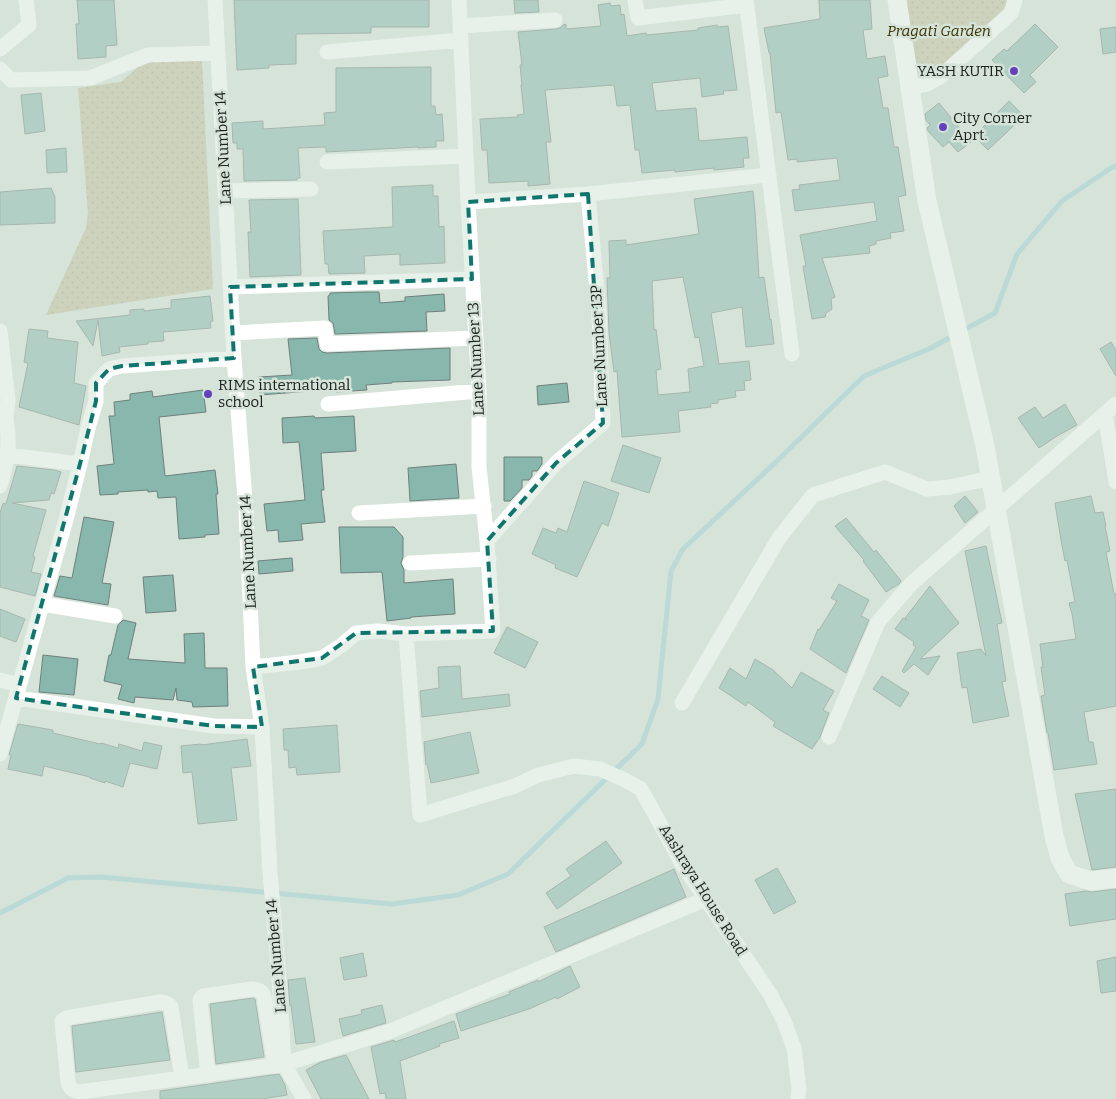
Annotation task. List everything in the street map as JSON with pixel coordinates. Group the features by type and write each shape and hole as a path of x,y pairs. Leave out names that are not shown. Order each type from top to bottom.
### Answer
{"street":[{"path":"0,49 29,25 26,0"},
{"name":"Lane Number 14","path":"215,0 234,358 246,512 253,667 262,727 274,932 279,980 279,1065 304,1099"},
{"name":"Lane Number 13","path":"406,634 493,631 489,559 479,467 479,391 459,0"},
{"path":"635,0 638,18 746,2 792,354"},
{"path":"897,0 927,202 985,446 1054,836 1060,858 1069,874 1092,881 1116,878"},
{"path":"910,87 927,84 940,77 1011,13 1015,0"},
{"path":"327,52 555,20"},
{"path":"0,69 11,80 90,78 148,55 218,53"},
{"path":"327,162 466,156"},
{"path":"468,202 588,194 769,175"},
{"path":"225,191 311,190"},
{"name":"Lane Number 13P","path":"487,541 556,464 604,423 599,312 588,194"},
{"path":"230,287 472,279"},
{"path":"233,333 326,328 327,344 476,338"},
{"path":"0,331 8,400 6,418 8,435 0,486"},
{"path":"0,754 80,464 96,401 96,382 109,369 122,366 234,358"},
{"path":"328,404 479,391"},
{"path":"1110,409 1116,482"},
{"path":"829,737 878,622 912,583 1110,409"},
{"path":"4,455 80,464"},
{"path":"682,703 779,538 813,495 885,472 927,490 950,488 991,478"},
{"path":"359,513 484,506"},
{"path":"410,563 489,559"},
{"path":"42,604 115,616"},
{"path":"253,667 322,658 356,633 378,631 406,634"},
{"name":"Aashraya House Road","path":"406,634 420,815 515,786 538,775 574,766 600,769 641,789 681,862 770,994 784,1021 794,1048 799,1089 798,1099"},
{"path":"0,680 18,691 214,726 262,727"},
{"path":"182,1078 171,1007 165,1002 66,1018 62,1021 68,1082 70,1088 74,1091 80,1092 279,1065 388,1032 706,900"},
{"path":"208,1075 200,1000 203,996 254,989 263,992 279,1065"}],"highlighted area":[{"path":"588,194 603,423 556,463 487,541 493,631 356,633 322,658 253,667 262,727 214,726 16,698 96,401 96,383 109,369 122,366 234,358 230,287 472,279 468,202"}],"green space":[{"name":"Pragati Garden","path":"902,0 1012,0 1008,12 939,75 913,84"},
{"path":"202,60 213,289 46,315 86,228 88,213 78,88 121,82 144,62"}],"building":[{"path":"77,0 114,0 117,45 106,46 106,57 78,59 76,24 79,24"},
{"path":"234,0 429,0 429,27 371,27 371,33 296,34 296,64 269,65 269,68 237,70"},
{"path":"514,0 538,0 539,12 515,13"},
{"path":"819,0 870,0 872,29 863,30 867,59 885,56 888,76 878,78 883,108 888,108 894,147 898,147 906,195 898,197 904,231 890,233 891,238 876,241 876,244 869,246 870,253 822,258 835,297 831,299 832,309 826,313 825,317 812,319 803,266 806,266 800,235 877,221 874,202 795,211 792,190 800,189 799,185 840,180 837,158 797,162 797,159 788,160 781,112 776,113 770,53 764,28 820,19"},
{"path":"610,3 611,6 620,5 621,15 624,14 627,36 698,30 698,28 717,25 718,27 728,26 737,90 723,91 724,94 702,97 700,78 652,83 656,111 696,108 699,141 747,137 749,158 743,158 744,167 642,173 639,150 635,150 630,105 617,106 614,85 545,90 551,142 546,142 550,184 528,186 528,181 489,183 487,150 482,150 480,119 518,117 517,115 524,114 520,65 522,65 518,32 556,29 566,24 566,29 601,26 598,5"},
{"path":"1035,24 1058,47 1030,75 1036,82 1024,93 992,60 1004,49 1007,51"},
{"path":"1116,27 1116,52 1103,54 1100,29"},
{"path":"431,67 431,106 435,106 436,115 442,114 444,141 436,141 436,147 326,152 326,147 298,148 300,178 297,178 297,180 244,181 243,149 237,149 237,143 233,143 232,123 263,121 263,129 325,125 324,113 336,112 336,68"},
{"path":"41,93 45,131 25,134 21,95"},
{"path":"1009,101 1024,116 988,150 974,136"},
{"name":"City Corner Aprt.","path":"939,103 971,142 958,152 949,142 943,147 928,131 927,128 930,125 926,120 925,114"},
{"path":"66,148 67,172 47,173 46,150"},
{"path":"433,185 433,196 438,196 439,227 444,226 445,263 400,265 400,254 364,256 365,273 329,274 328,264 325,264 323,231 393,227 392,187"},
{"path":"51,188 55,197 55,223 0,225 0,192"},
{"path":"753,191 759,278 764,277 774,344 746,347 742,307 711,313 719,364 749,361 751,380 744,381 745,390 735,391 736,397 718,400 718,403 710,404 711,407 678,411 680,432 622,437 617,371 614,372 609,333 607,278 610,278 609,241 626,240 626,245 699,234 694,199","holes":["683,277 695,338 699,337 704,366 688,369 690,392 658,395 656,370 661,369 656,329 654,330 652,281"]},
{"path":"298,199 301,275 250,277 248,232 251,232 249,200"},
{"path":"379,292 380,303 405,301 405,297 444,294 445,311 426,312 427,331 335,334 333,323 329,320 328,296 330,293"},
{"path":"210,296 213,321 210,322 211,328 163,332 164,341 119,347 120,352 102,356 98,320 93,346 76,321 130,315 130,310 144,309 144,311 171,308 171,300"},
{"path":"29,329 48,331 47,338 78,342 74,383 86,386 79,425 19,407 28,363 24,362"},
{"path":"317,338 319,349 327,353 450,348 450,380 366,385 367,390 336,392 336,389 260,395 259,377 292,375 288,339"},
{"path":"1111,342 1116,350 1116,376 1100,349"},
{"path":"567,383 569,402 538,405 537,386"},
{"path":"203,390 206,412 159,417 165,476 215,470 219,534 179,539 176,497 158,498 157,491 148,492 148,490 100,495 97,466 114,464 109,416 115,416 114,402 130,400 130,394 152,391 153,397"},
{"path":"1065,404 1077,425 1039,448 1018,418 1035,407 1043,418"},
{"path":"314,416 315,418 354,416 356,451 321,453 324,490 321,490 325,522 301,524 303,540 279,542 278,530 267,531 264,504 305,500 299,442 283,443 282,418"},
{"path":"623,445 661,458 649,493 611,481"},
{"path":"504,457 542,457 542,464 537,471 532,471 532,476 529,480 522,480 522,488 510,501 504,501"},
{"path":"456,464 459,498 410,501 408,468"},
{"path":"17,466 61,472 54,494 51,493 49,500 12,503 46,510 33,556 35,557 31,572 41,574 35,596 0,587 0,513 3,503 6,504"},
{"path":"584,481 619,493 608,526 602,523 577,577 555,568 556,565 532,554 543,528 556,533 558,528 567,532"},
{"path":"965,496 978,512 965,523 954,506"},
{"path":"1091,496 1095,513 1103,512 1110,551 1106,552 1114,594 1116,594 1116,706 1084,712 1089,742 1093,742 1097,764 1054,770 1041,696 1045,695 1040,644 1076,639 1069,603 1075,602 1067,560 1065,561 1055,503"},
{"path":"84,517 114,522 102,583 111,584 108,605 54,596 60,576 72,578"},
{"path":"846,518 874,552 876,550 901,581 899,584 886,592 864,560 835,526"},
{"path":"339,527 394,527 403,537 403,557 401,563 404,570 404,583 453,579 455,614 411,617 387,621 382,572 341,573"},
{"path":"986,546 1002,623 997,624 1006,681 1002,682 1009,716 973,723 967,687 962,688 957,653 981,649 986,656 965,551"},
{"path":"292,558 293,571 259,574 258,561"},
{"path":"173,575 176,611 146,613 143,577"},
{"path":"839,584 869,600 861,616 869,620 846,673 810,649 818,629 837,601 831,598"},
{"path":"930,586 959,623 920,659 940,656 928,675 914,664 904,673 902,671 916,647 913,645 914,642 895,629 903,618 907,620 905,618"},
{"path":"0,609 25,619 16,642 0,636"},
{"path":"123,620 136,623 128,659 185,663 184,634 204,633 205,668 227,668 228,706 193,707 192,702 177,700 176,688 173,700 135,697 134,703 118,699 122,685 104,681 118,625"},
{"path":"507,627 538,642 525,668 494,653"},
{"path":"43,655 78,659 74,695 39,692"},
{"path":"755,659 773,670 792,688 801,672 834,691 823,710 829,713 820,737 812,749 773,726 775,722 748,702 746,706 719,688 730,668 746,679"},
{"path":"460,666 462,699 509,694 510,706 422,717 420,691 439,688 438,667"},
{"path":"882,676 909,693 900,707 873,689"},
{"path":"18,724 53,730 53,733 118,748 119,744 142,751 144,742 162,746 157,769 130,763 123,787 44,766 42,776 8,769 11,755 9,755"},
{"path":"337,725 340,772 297,775 296,767 289,768 288,750 284,750 283,729"},
{"path":"470,732 479,773 431,783 426,765 424,742"},
{"path":"247,739 251,766 231,768 237,820 198,824 192,772 183,773 181,746"},
{"path":"1116,789 1116,867 1092,870 1075,794"},
{"path":"606,841 622,863 557,909 546,893 571,876 566,869"},
{"path":"777,868 796,902 774,914 755,880"},
{"path":"674,869 686,897 556,952 544,927"},
{"path":"1116,889 1116,919 1070,926 1065,894"},
{"path":"363,953 367,976 344,980 340,958"},
{"path":"1116,957 1116,991 1101,993 1097,961"},
{"path":"570,966 580,987 557,999 556,997 529,1009 461,1031 456,1014 510,994 509,992 538,980 538,982"},
{"path":"305,978 315,1042 296,1044 288,980"},
{"path":"255,999 264,1057 216,1064 210,1004"},
{"path":"382,1005 386,1023 343,1036 339,1019 362,1014 361,1010"},
{"path":"162,1012 170,1060 76,1072 72,1026"},
{"path":"454,1021 459,1038 439,1044 440,1046 400,1061 406,1099 386,1099 385,1093 380,1094 371,1047 394,1040 395,1042"},
{"path":"346,1055 369,1099 321,1099 306,1070 321,1062"},
{"path":"279,1074 285,1085 287,1095 262,1099 160,1099 160,1091"}],"waterway":[{"path":"0,913 68,878 101,877 392,904 458,895 508,874 642,744 658,699 671,571 683,549 864,376 931,348 995,313 1017,254 1062,201 1116,166"}],"place":[{"name":"YASH KUTIR","path":"1014,71"},
{"name":"City Corner Aprt.","path":"943,127"},
{"name":"RIMS international school","path":"208,394"}]}
